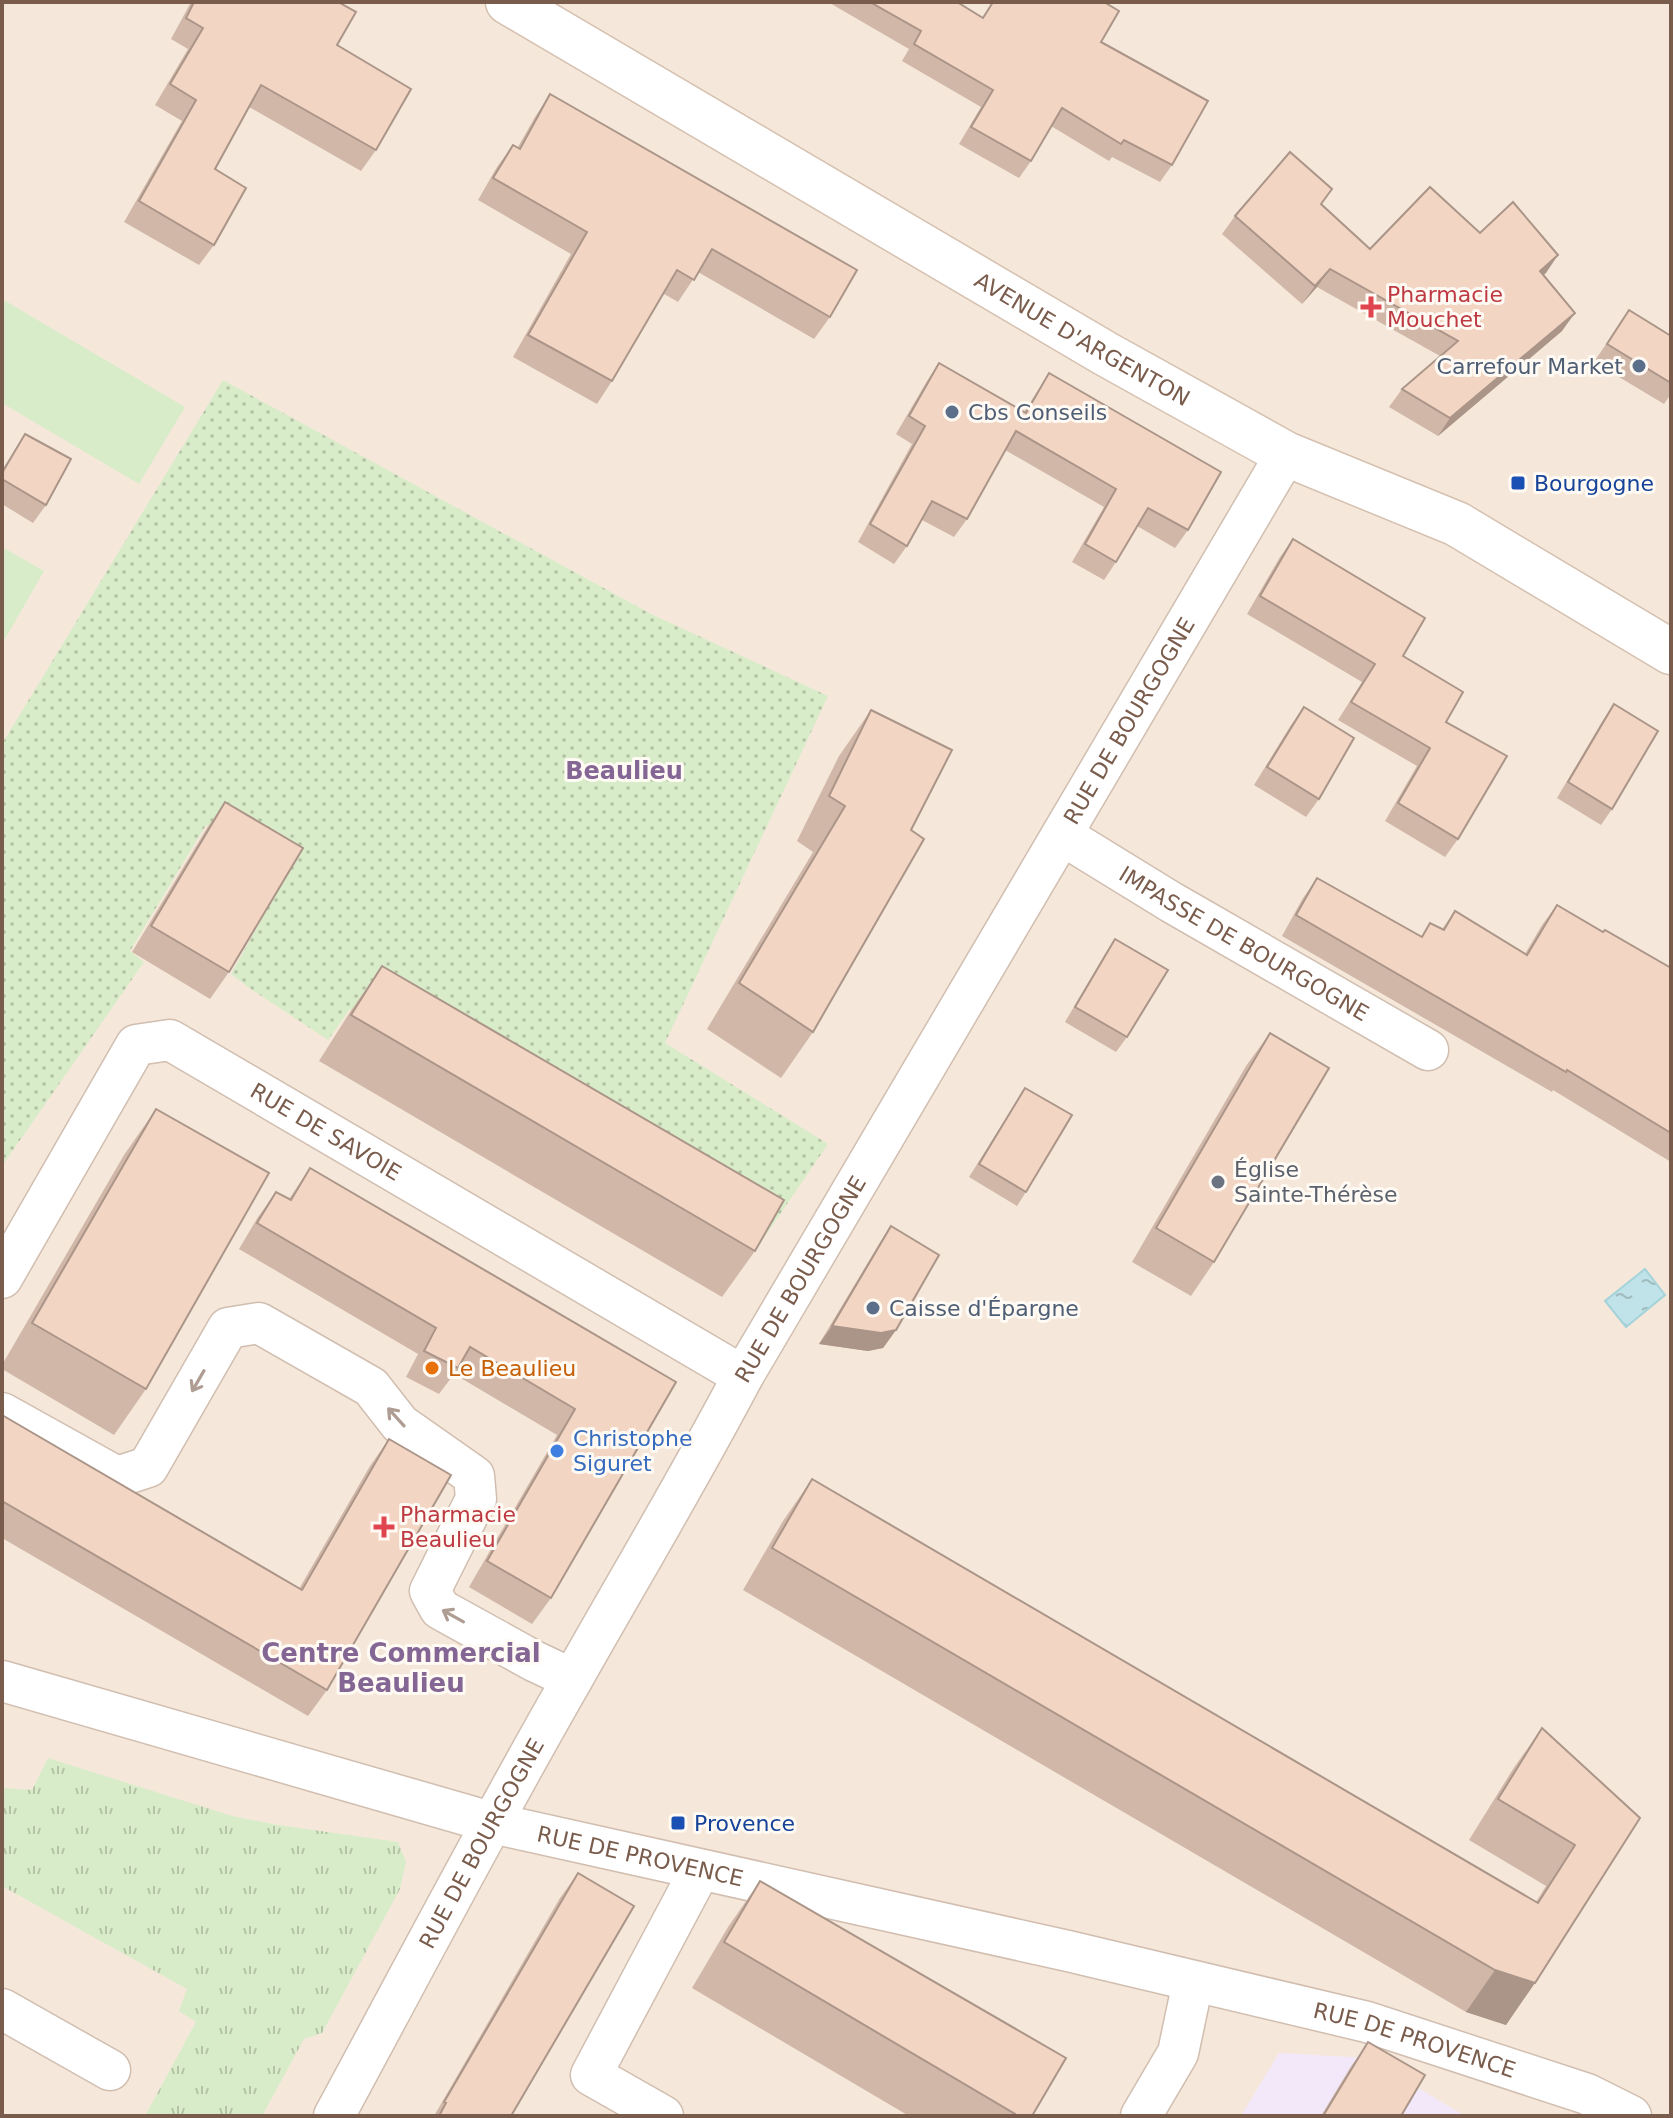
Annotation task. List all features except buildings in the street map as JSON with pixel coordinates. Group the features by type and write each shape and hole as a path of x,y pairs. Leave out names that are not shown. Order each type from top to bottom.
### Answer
{"main road":[{"name":"AVENUE D'ARGENTON","path":"508,2 1106,354 1286,454 1457,524 1671,652"}],"street":[{"name":"RUE DE BOURGOGNE","path":"334,2116 492,1823 707,1446 743,1376 1286,454"},
{"name":"IMPASSE DE BOURGOGNE","path":"1062,835 1171,902 1428,1050"},
{"name":"RUE DE SAVOIE","path":"2,1278 136,1045 170,1040 743,1376"},
{"path":"2,1413 117,1477 148,1467 228,1328 259,1323 371,1387 400,1424 474,1476 476,1499 430,1591 440,1609 572,1679"},
{"name":"RUE DE PROVENCE","path":"2,1681 492,1823 1068,1951 1367,2022 1587,2094 1631,2116"},
{"path":"663,2116 591,2075 700,1870"},
{"path":"1141,2116 1178,2053 1193,1982"},
{"path":"2,2009 110,2070"}],"shaded area":[{"path":"2,2 1671,2 1671,2116 2,2116"},
{"path":"1279,2053 1368,2058 1465,2116 1241,2116"}],"green space":[{"path":"2,299 185,407 139,484 2,403"},
{"path":"223,380 651,614 828,696 665,1043 828,1144 761,1242 350,1009 328,1040 248,987 231,974 288,872 206,825 130,951 144,962 2,1166 2,744"},
{"path":"2,547 44,571 5,639 2,638"},
{"path":"48,1758 232,1816 398,1842 406,1862 400,1889 322,2033 304,2039 262,2116 145,2116 196,2022 179,2011 187,1989 2,1886 2,1788 32,1790"}],"water":[{"path":"1645,1269 1665,1295 1626,1327 1605,1301"}],"place":[{"name":"Pharmacie Mouchet","path":"1371,307"},
{"name":"Carrefour Market","path":"1639,366"},
{"name":"Cbs Conseils","path":"952,412"},
{"name":"Bourgogne","path":"1518,483"},
{"name":"Église Sainte-Thérèse","path":"1218,1182"},
{"name":"Caisse d'Épargne","path":"873,1308"},
{"name":"Le Beaulieu","path":"432,1368"},
{"name":"Christophe Siguret","path":"557,1451"},
{"name":"Pharmacie Beaulieu","path":"384,1527"},
{"name":"Provence","path":"678,1823"}],"district":[{"name":"Beaulieu","path":"624,771"},
{"name":"Centre Commercial Beaulieu","path":"401,1668"}]}
